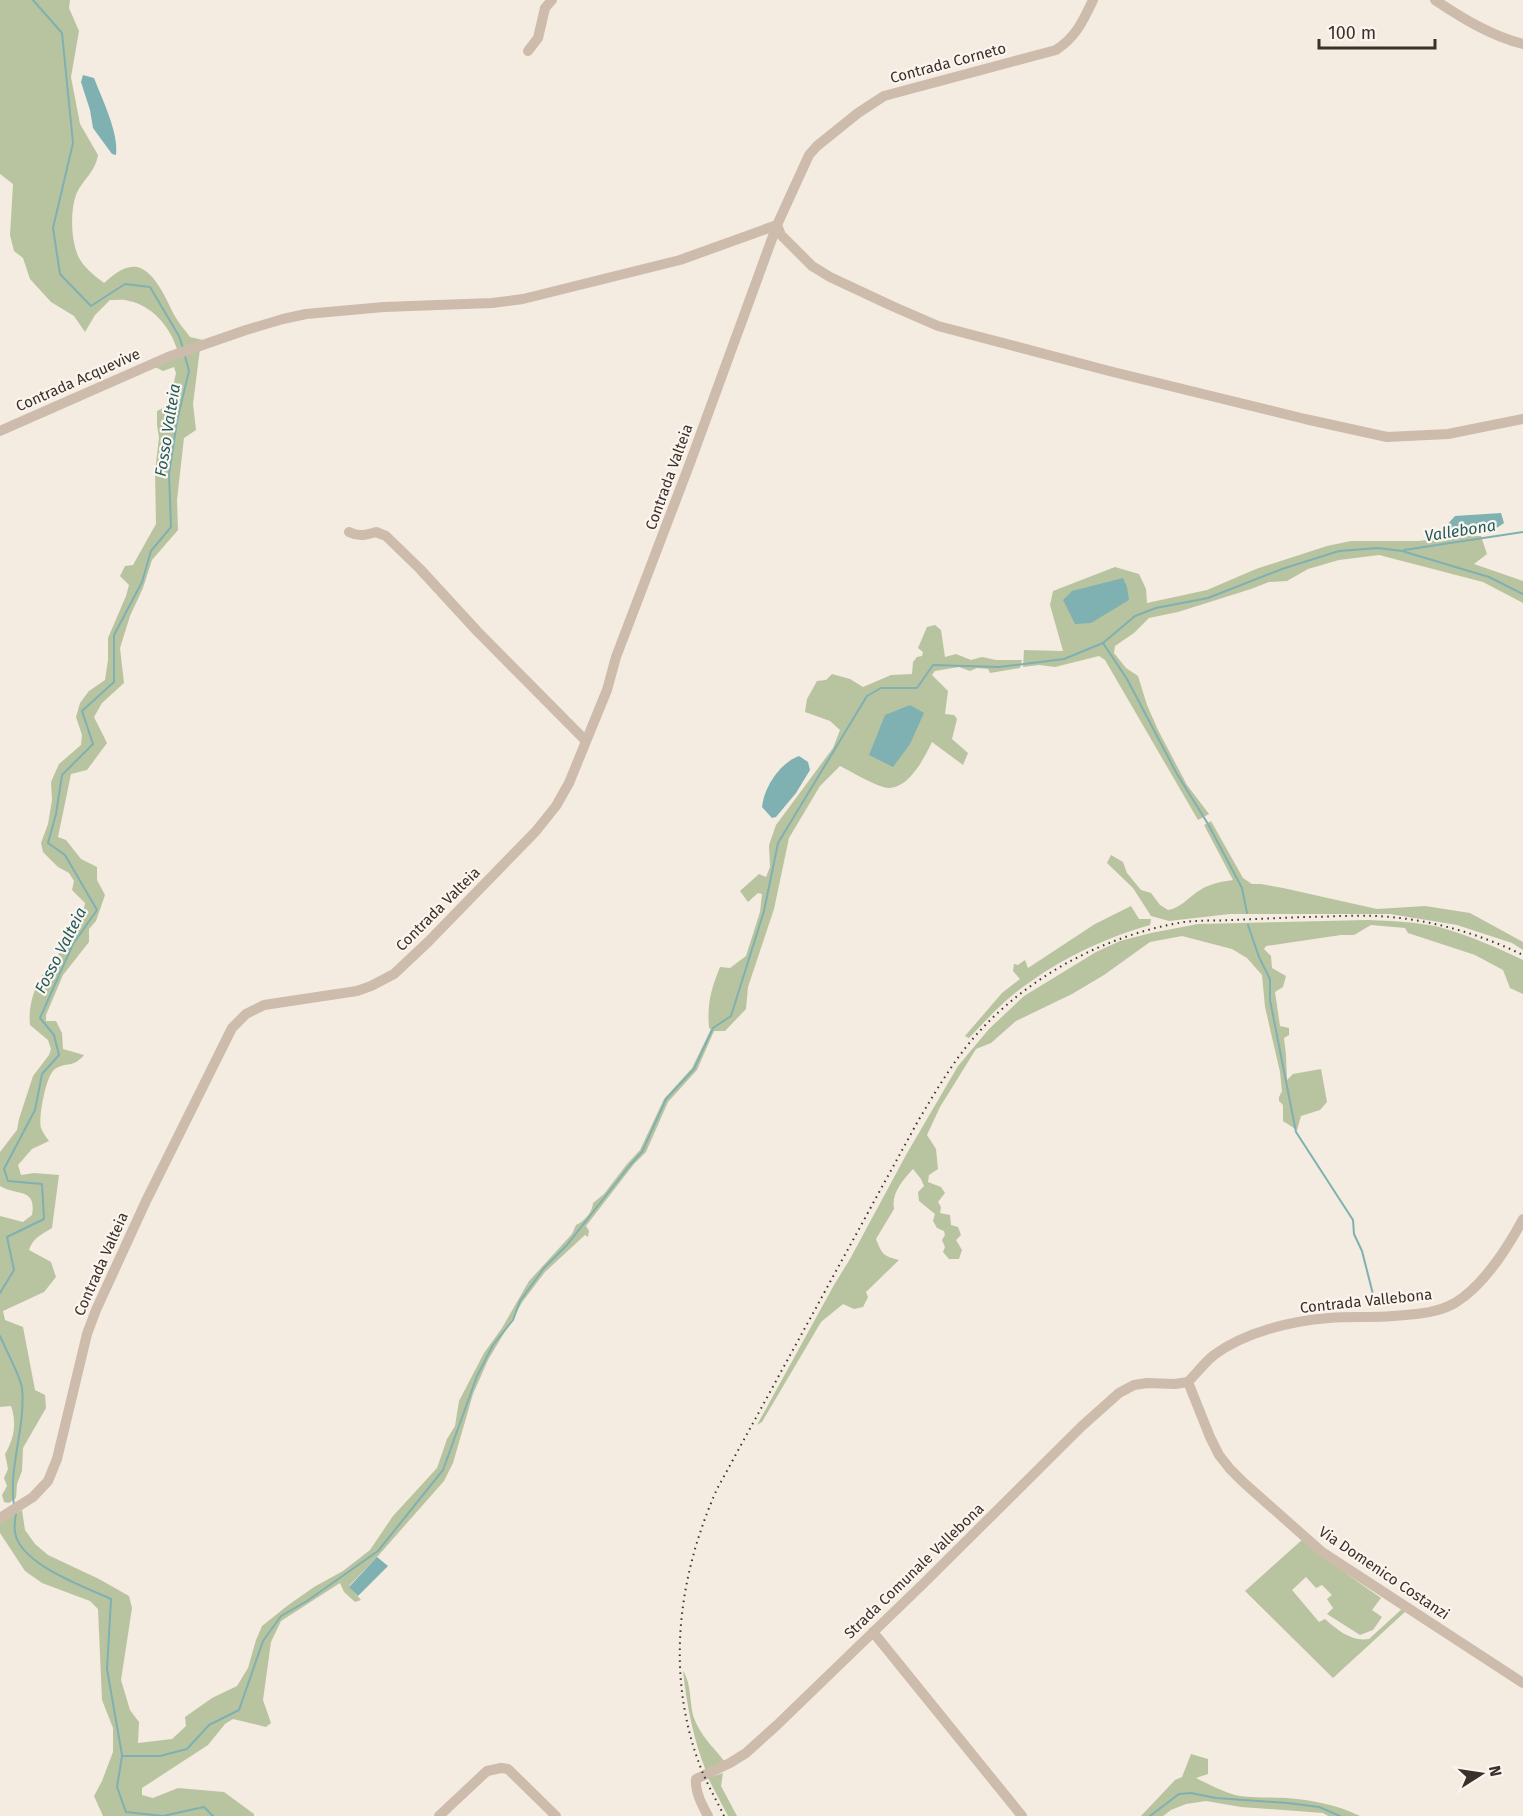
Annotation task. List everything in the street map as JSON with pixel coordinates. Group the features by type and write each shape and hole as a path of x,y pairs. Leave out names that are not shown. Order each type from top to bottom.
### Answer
{"street":[{"path":"528,51 538,38 545,8 552,0"},
{"name":"Contrada Corneto","path":"777,225 809,155 858,113 890,93 1056,50 1069,41 1084,20 1093,0"},
{"path":"1435,0 1491,33 1523,44"},
{"path":"777,225 781,235 812,266 892,306 938,326 1101,369 1198,394 1387,437 1448,434 1523,420"},
{"name":"Contrada Acquevive","path":"0,431 168,357 246,330 306,314 404,306 492,303 523,299 680,260 777,225"},
{"name":"Contrada Valteia","path":"3,1516 33,1497 48,1481 57,1459 87,1334 96,1310 146,1201 232,1028 246,1014 264,1005 357,991 394,974 536,831 556,806 569,783 607,690 616,657 687,473 777,225"},
{"path":"349,532 364,536 376,532 386,536 585,740"},
{"name":"Contrada Vallebona","path":"1188,1382 1215,1355 1243,1338 1270,1329 1330,1318 1369,1318 1430,1313 1456,1302 1483,1278 1503,1252 1523,1219"},
{"name":"Strada Comunale Vallebona","path":"708,1816 699,1798 695,1785 696,1779 722,1768 746,1753 794,1709 1082,1426 1119,1393 1134,1385 1188,1382"},
{"name":"Via Domenico Costanzi","path":"1188,1382 1219,1455 1244,1482 1322,1552 1523,1683"},
{"path":"873,1632 1022,1816"},
{"path":"439,1816 487,1771 501,1768 508,1769 556,1816"}],"green space":[{"path":"0,0 70,0 69,8 79,31 71,77 80,124 98,155 94,167 76,195 73,209 73,234 80,260 104,283 119,271 128,268 137,267 144,270 156,281 178,321 190,337 203,340 177,349 165,325 153,313 127,300 110,300 95,315 85,332 74,316 51,302 30,279 23,258 14,251 10,235 13,184 0,174"},
{"path":"200,349 193,404 196,430 184,438 177,500 178,530 152,560 143,588 130,616 120,648 124,683 102,703 94,717 107,743 87,770 71,774 58,837 66,840 81,859 97,867 97,880 105,895 96,921 89,929 89,942 63,975 46,1015 46,1021 56,1021 62,1033 63,1049 84,1055 76,1062 59,1067 52,1073 46,1087 40,1123 49,1141 32,1149 18,1165 21,1175 34,1173 59,1175 52,1228 35,1239 29,1250 51,1262 56,1277 44,1292 3,1311 5,1320 23,1327 35,1390 45,1395 46,1408 23,1448 22,1471 17,1484 16,1498 9,1503 4,1502 2,1495 7,1486 4,1478 8,1469 5,1454 11,1443 14,1425 11,1406 0,1407 0,1216 23,1222 32,1215 33,1206 28,1196 0,1186 0,1152 17,1130 33,1076 51,1049 48,1040 30,1025 31,1004 35,990 45,971 55,962 63,938 80,917 85,903 72,890 74,881 69,873 58,867 43,852 41,843 48,824 52,800 51,782 59,764 81,745 82,735 76,717 80,703 89,691 105,680 108,638 129,585 120,576 125,566 133,565 156,524 155,471 159,438 157,411 169,405 176,373 174,367 163,371 155,367"},
{"path":"1481,536 1487,554 1474,564 1523,581 1523,603 1483,582 1379,555 1339,560 1308,569 1287,581 1269,582 1178,612 1149,618 1134,633 1115,646 1114,653 1126,668 1138,676 1158,730 1187,785 1209,814 1198,820 1105,660 1099,656 1055,667 1039,665 1023,667 1024,650 1063,651 1050,605 1053,591 1115,567 1139,574 1146,589 1147,603 1207,590 1256,569 1327,546 1351,541 1419,541"},
{"path":"935,625 941,630 945,657 956,654 971,660 982,657 996,660 1022,660 1020,668 990,673 988,669 977,668 970,671 959,667 935,671 932,675 948,691 945,714 954,715 957,719 952,739 968,753 963,765 932,742 913,774 899,785 891,788 883,787 840,766 820,786 789,838 774,909 748,987 746,1009 725,1031 714,1031 697,1070 668,1102 646,1152 586,1226 589,1231 588,1237 585,1235 545,1272 523,1301 488,1360 473,1394 453,1463 444,1481 349,1586 361,1600 355,1602 344,1592 340,1583 281,1621 271,1642 263,1700 271,1723 266,1727 233,1719 225,1724 208,1745 142,1788 142,1795 153,1798 178,1788 224,1792 254,1816 103,1816 94,1796 113,1752 113,1728 102,1700 98,1609 90,1601 42,1583 25,1571 0,1533 0,1523 22,1510 25,1530 35,1544 48,1555 129,1596 132,1608 121,1680 130,1710 139,1722 138,1743 172,1739 186,1726 185,1717 212,1698 237,1686 248,1668 262,1626 314,1587 343,1571 370,1550 393,1516 437,1468 447,1439 455,1426 459,1401 484,1353 502,1328 529,1281 572,1234 576,1225 588,1216 593,1203 604,1194 640,1150 664,1099 692,1068 711,1029 709,1028 709,1004 720,967 730,968 746,956 760,912 762,894 758,893 748,902 740,891 759,874 766,877 770,867 769,845 776,825 833,748 840,730 830,721 805,712 807,699 817,681 826,680 832,674 850,679 863,687 891,675 912,674 913,662 917,657 922,656 923,652 918,648 927,627"},
{"path":"1211,821 1243,878 1252,884 1283,888 1377,909 1425,906 1470,913 1523,942 1523,950 1512,943 1457,925 1390,914 1230,914 1169,921 1151,916 1133,888 1107,863 1111,855 1123,862 1127,873 1141,890 1151,893 1160,905 1168,910 1172,909 1205,887 1233,880 1204,825"},
{"path":"1131,906 1139,919 1151,919 1150,925 1103,941 1058,964 1013,994 969,1038 965,1036 1002,993 1020,979 1013,971 1014,964 1018,965 1025,960 1028,968 1095,924"},
{"path":"1368,920 1439,927 1523,960 1523,994 1510,988 1503,970 1475,955 1408,933 1405,928 1371,925 1354,935 1266,946 1264,949 1271,956 1272,968 1286,976 1283,987 1275,992 1280,1026 1289,1028 1289,1035 1284,1038 1287,1080 1293,1074 1321,1069 1327,1102 1320,1110 1301,1116 1297,1130 1283,1121 1283,1105 1279,1101 1282,1091 1280,1072 1265,1007 1262,975 1247,958 1232,949 1182,936 1150,942 1104,975 1072,994 1016,1021 991,1043 976,1049 940,1107 927,1135 936,1149 938,1169 929,1175 928,1182 941,1187 945,1193 938,1202 941,1207 940,1213 950,1215 951,1225 958,1227 961,1235 956,1240 962,1250 959,1259 949,1259 943,1252 944,1231 937,1228 933,1221 935,1214 919,1201 918,1192 924,1186 913,1169 899,1187 894,1198 894,1209 876,1239 884,1254 899,1260 866,1292 868,1297 863,1307 854,1309 843,1304 821,1322 762,1422 757,1425 906,1155 958,1066 989,1029 1024,996 1096,952 1120,941 1151,933 1198,924"},
{"path":"1303,1539 1381,1598 1372,1610 1382,1617 1373,1630 1360,1635 1327,1614 1333,1608 1327,1599 1332,1595 1322,1585 1316,1588 1306,1577 1292,1590 1319,1622 1325,1619 1351,1637 1369,1639 1403,1608 1406,1611 1333,1678 1245,1591"},
{"path":"683,1671 688,1682 692,1712 697,1724 725,1762 706,1771 691,1722"},
{"path":"1191,1754 1208,1759 1208,1774 1196,1778 1229,1793 1246,1797 1287,1798 1315,1802 1334,1806 1360,1816 1328,1816 1323,1813 1241,1807 1206,1801 1186,1804 1163,1816 1141,1816 1175,1780 1182,1777"},
{"path":"723,1773 721,1786 737,1816 728,1816 708,1778"}],"water":[{"path":"83,75 94,78 115,137 116,155 112,154 93,128 81,82"},
{"path":"1501,513 1504,523 1482,534 1469,534 1444,528 1455,516"},
{"path":"1123,578 1129,600 1091,623 1075,624 1063,600 1072,591"},
{"path":"910,705 924,713 910,744 893,767 869,755 885,715"},
{"path":"799,756 808,762 810,770 796,793 776,817 772,818 762,807 766,792 779,770"},
{"path":"377,1557 388,1566 358,1596 349,1587"}],"waterway":[{"name":"Fosso Valteia","path":"33,0 62,33 73,143 53,228 60,274 91,306 125,284 150,287 179,336 183,348"},
{"name":"Fosso Valteia","path":"0,1293 14,1270 7,1237 44,1219 42,1184 8,1181 4,1169 35,1110 42,1074 59,1055 54,1035 40,1018 73,944 97,910 65,855 48,843 56,814 62,775 93,744 82,711 114,682 114,635 142,582 151,551 171,527 169,474 177,421 189,371 185,356"},
{"name":"Vallebona","path":"1404,550 1523,532"},
{"path":"213,1816 204,1807 163,1816 126,1812 117,1787 122,1756 160,1756 187,1749 209,1725 239,1710 263,1641 281,1616 307,1601 378,1551 443,1470 477,1376 493,1345 513,1320 520,1301 544,1268 567,1245 642,1152 666,1099 694,1069 713,1028 731,1016 764,911 778,843 867,696 881,688 917,688 933,665 999,667 1064,659 1103,643 1135,616 1156,608 1208,598 1282,569 1339,551 1378,548 1402,551 1489,577 1523,594"},
{"path":"1103,643 1127,679 1177,774 1208,824 1242,888 1247,913"},
{"path":"1248,925 1259,957 1270,979 1270,1000 1296,1132 1353,1220 1354,1234 1362,1251 1376,1306"},
{"name":"Fosso Valteia","path":"0,1336 22,1388 22,1417 13,1477 14,1505"},
{"name":"Fosso Valteia","path":"16,1513 15,1532 19,1544 28,1554 55,1573 111,1599 107,1669 122,1755"},
{"path":"1150,1816 1179,1794 1191,1793 1216,1798 1319,1807 1340,1816"}],"railway":[{"path":"724,1816 702,1771 690,1736 683,1700 680,1665 685,1593 703,1523 717,1489 918,1121 938,1087 977,1034 1021,993 1071,961 1126,937 1184,922 1348,916 1394,917 1451,928 1523,955"}]}
